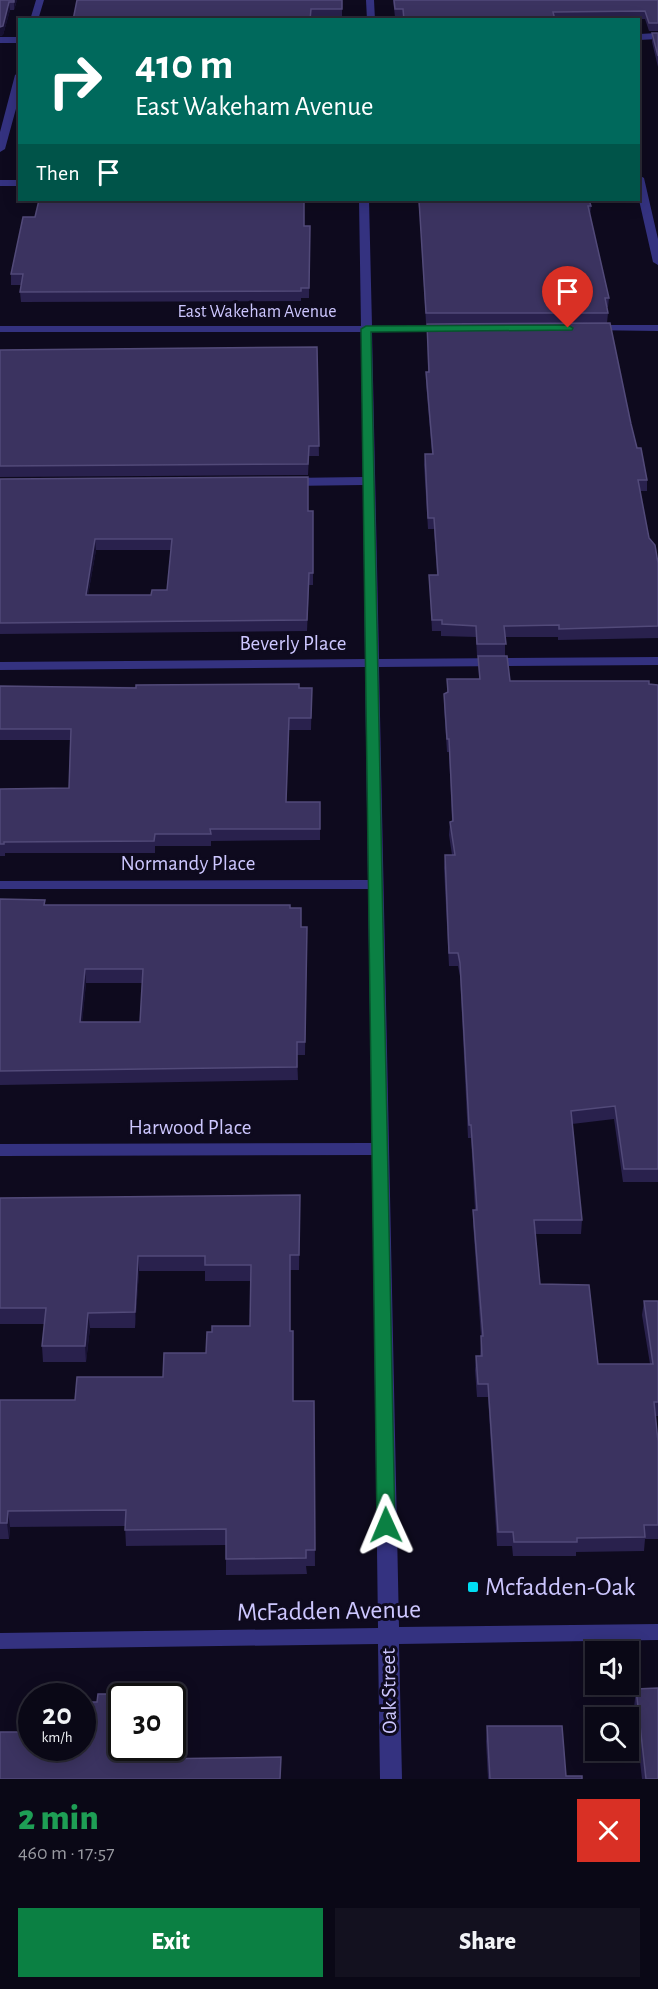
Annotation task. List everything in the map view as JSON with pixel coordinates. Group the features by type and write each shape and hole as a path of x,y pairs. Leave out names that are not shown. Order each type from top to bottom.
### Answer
{"street":[{"path":"34,18 39,0"},
{"path":"370,0 371,18"},
{"path":"640,37 658,36"},
{"path":"0,40 18,40"},
{"path":"0,149 18,82"},
{"path":"640,182 658,262"},
{"path":"0,183 18,183"},
{"name":"Oak Street","path":"364,201 391,1779"},
{"name":"East Wakeham Avenue","path":"0,329 460,328"},
{"path":"576,328 658,328"},
{"path":"274,482 369,481"},
{"name":"Beverly Place","path":"0,666 658,661"},
{"name":"Normandy Place","path":"0,885 376,884"},
{"name":"Harwood Place","path":"0,1150 380,1149"},
{"name":"McFadden Avenue","path":"0,1641 658,1632"}],"building":[{"path":"0,0 14,0 14,2 9,2 3,26 0,27"},
{"path":"77,0 342,0 342,9 311,9 310,18 73,18"},
{"path":"394,0 658,0 658,23 649,23 645,11 553,12 554,18 404,18 403,9 395,9"},
{"path":"652,33 658,33 658,56"},
{"path":"39,201 304,201 304,226 310,226 309,288 301,288 301,291 20,292 23,274 11,274 23,217 35,217"},
{"path":"419,201 589,201 591,206 588,206 609,298 605,298 608,313 426,313"},
{"path":"610,323 631,424 637,448 641,448 647,480 638,480 649,538 655,545 658,563 658,626 559,629 559,625 504,626 506,644 477,644 476,626 442,624 442,620 432,620 429,575 438,575 434,518 428,518 425,454 433,454 426,372 429,372 427,324"},
{"path":"317,347 319,446 309,446 308,464 0,466 0,350"},
{"path":"308,477 308,511 313,511 313,573 309,573 307,620 0,623 0,479","holes":["95,539 172,539 167,590 152,590 151,595 86,595"]},
{"path":"478,656 507,656 510,681 649,681 649,684 658,685 658,1169 624,1169 615,1106 571,1111 582,1220 534,1220 540,1284 589,1285 598,1364 653,1364 644,1301 658,1301 658,1402 654,1402 658,1441 658,1525 644,1525 645,1537 577,1538 577,1542 514,1542 513,1532 498,1532 488,1384 478,1384 476,1356 482,1356 481,1336 483,1336 473,1210 477,1210 471,1125 469,1125 460,963 458,953 449,953 445,855 455,855 450,822 453,821 449,739 447,739 444,694 448,692 447,679 480,679"},
{"path":"299,684 299,688 312,688 311,718 289,718 286,802 320,802 320,829 210,829 211,834 155,834 154,841 4,842 0,844 0,789 69,788 71,729 0,729 0,686 136,688 136,685"},
{"path":"0,899 45,900 44,905 290,905 290,908 301,908 301,927 307,927 305,1042 297,1042 297,1067 0,1071","holes":["85,969 143,969 140,1022 80,1022"]},
{"path":"300,1195 299,1255 290,1255 290,1331 293,1331 293,1401 314,1401 315,1550 306,1550 306,1558 226,1559 226,1529 125,1530 126,1510 8,1511 7,1523 0,1523 0,1400 75,1400 77,1377 163,1377 164,1353 206,1353 207,1332 212,1332 212,1326 250,1326 251,1265 205,1265 205,1256 138,1256 135,1312 88,1313 85,1346 42,1346 46,1308 0,1308 0,1198"},
{"path":"658,1688 658,1779 646,1779 637,1695 639,1695 639,1689"},
{"path":"98,1694 108,1694 108,1761 186,1761 186,1758 281,1757 280,1779 0,1779 0,1732 18,1732 18,1761 96,1761"},
{"path":"487,1726 562,1726 566,1776 582,1776 582,1779 490,1779"}],"place":[{"name":"Mcfadden-Oak","path":"473,1587"}],"route":[{"path":"386,1525 366,329 568,328"}]}
